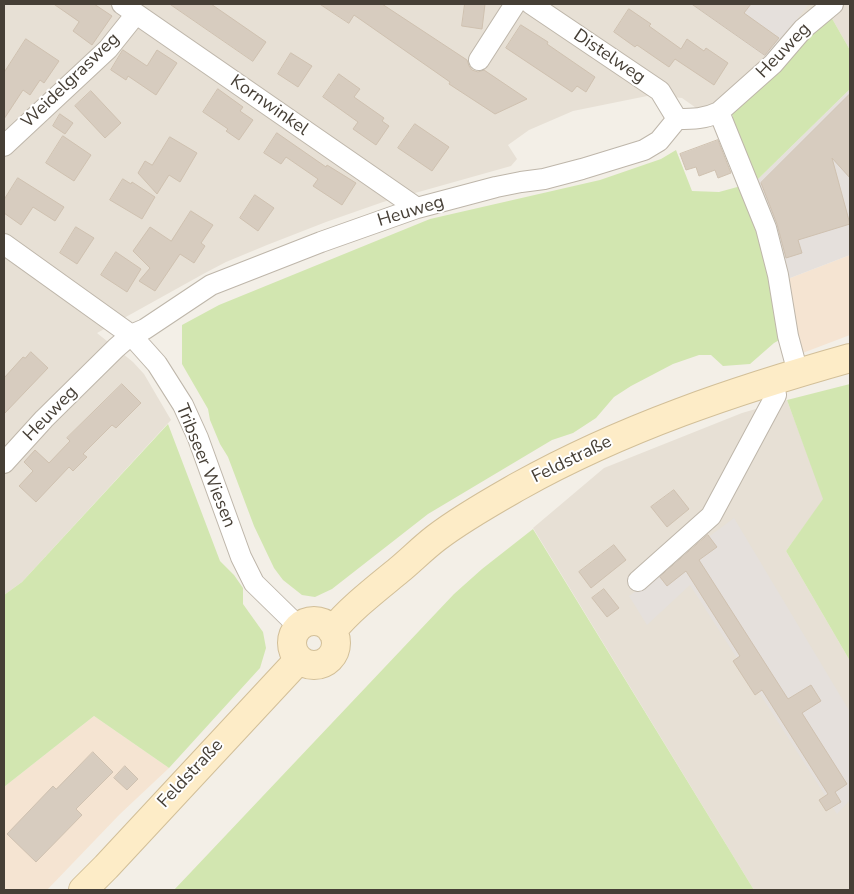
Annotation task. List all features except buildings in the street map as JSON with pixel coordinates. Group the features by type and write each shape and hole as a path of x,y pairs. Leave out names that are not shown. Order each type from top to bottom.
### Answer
{"main road":[{"name":"Feldstraße","path":"332,631 368,596 437,538 502,496 583,452 694,407 850,358"},
{"path":"313,621 327,626 332,631 335,645 330,658 324,662 310,664 298,658 292,645 292,638 299,627 313,621"},
{"name":"Feldstraße","path":"83,890 292,667 298,658"}],"street":[{"path":"479,60 515,4"},
{"name":"Distelweg","path":"531,4 660,91 677,119"},
{"name":"Heuweg","path":"4,463 44,418 131,335 145,329 210,286 321,242 417,208 504,186 544,179 644,150 660,141 677,119 708,117 719,112 773,64 803,29 832,4"},
{"name":"Weidelgrasweg","path":"4,146 108,49 129,9"},
{"name":"Kornwinkel","path":"129,9 417,208"},
{"path":"719,112 766,228 778,275 788,336 798,373"},
{"name":"Tribseer Wiesen","path":"4,244 131,335 157,364 182,405 212,475 241,557 254,582 299,627"},
{"path":"638,581 711,516 776,395 772,381"}],"shaded area":[{"path":"4,4 819,4 771,58 714,105 699,110 682,98 652,95 573,111 529,130 508,145 517,159 511,166 383,202 267,245 226,262 97,333 133,362 144,374 171,420 22,582 4,595"},
{"path":"691,4 809,4 767,58"},
{"path":"822,4 850,4 850,50 830,15"},
{"path":"850,89 850,255 785,280 754,183"},
{"path":"850,255 850,335 800,354 785,280"},
{"path":"787,400 824,499 786,551 850,661 850,890 754,890 533,528 604,468 742,413"},
{"path":"734,518 850,712 850,800 837,814 690,585 647,625 629,596"},
{"path":"94,716 169,768 120,814 47,890 4,890 4,787"}],"green space":[{"path":"830,15 850,50 850,89 754,183 730,122 733,117 731,112"},
{"path":"676,150 692,191 719,192 741,186 773,284 783,338 774,343 750,364 723,366 711,355 699,355 673,364 631,386 614,397 596,418 573,433 552,440 428,514 332,589 315,597 302,595 283,580 274,568 254,526 228,457 220,444 210,420 208,409 182,364 182,325 219,305 430,219 600,180 661,159"},
{"path":"850,384 850,661 786,551 823,499 787,400"},
{"path":"168,424 220,561 234,575 243,588 243,604 263,632 266,648 260,668 169,768 94,716 4,787 4,595 22,582"},
{"path":"533,529 754,890 174,890 454,594 482,569"}]}
